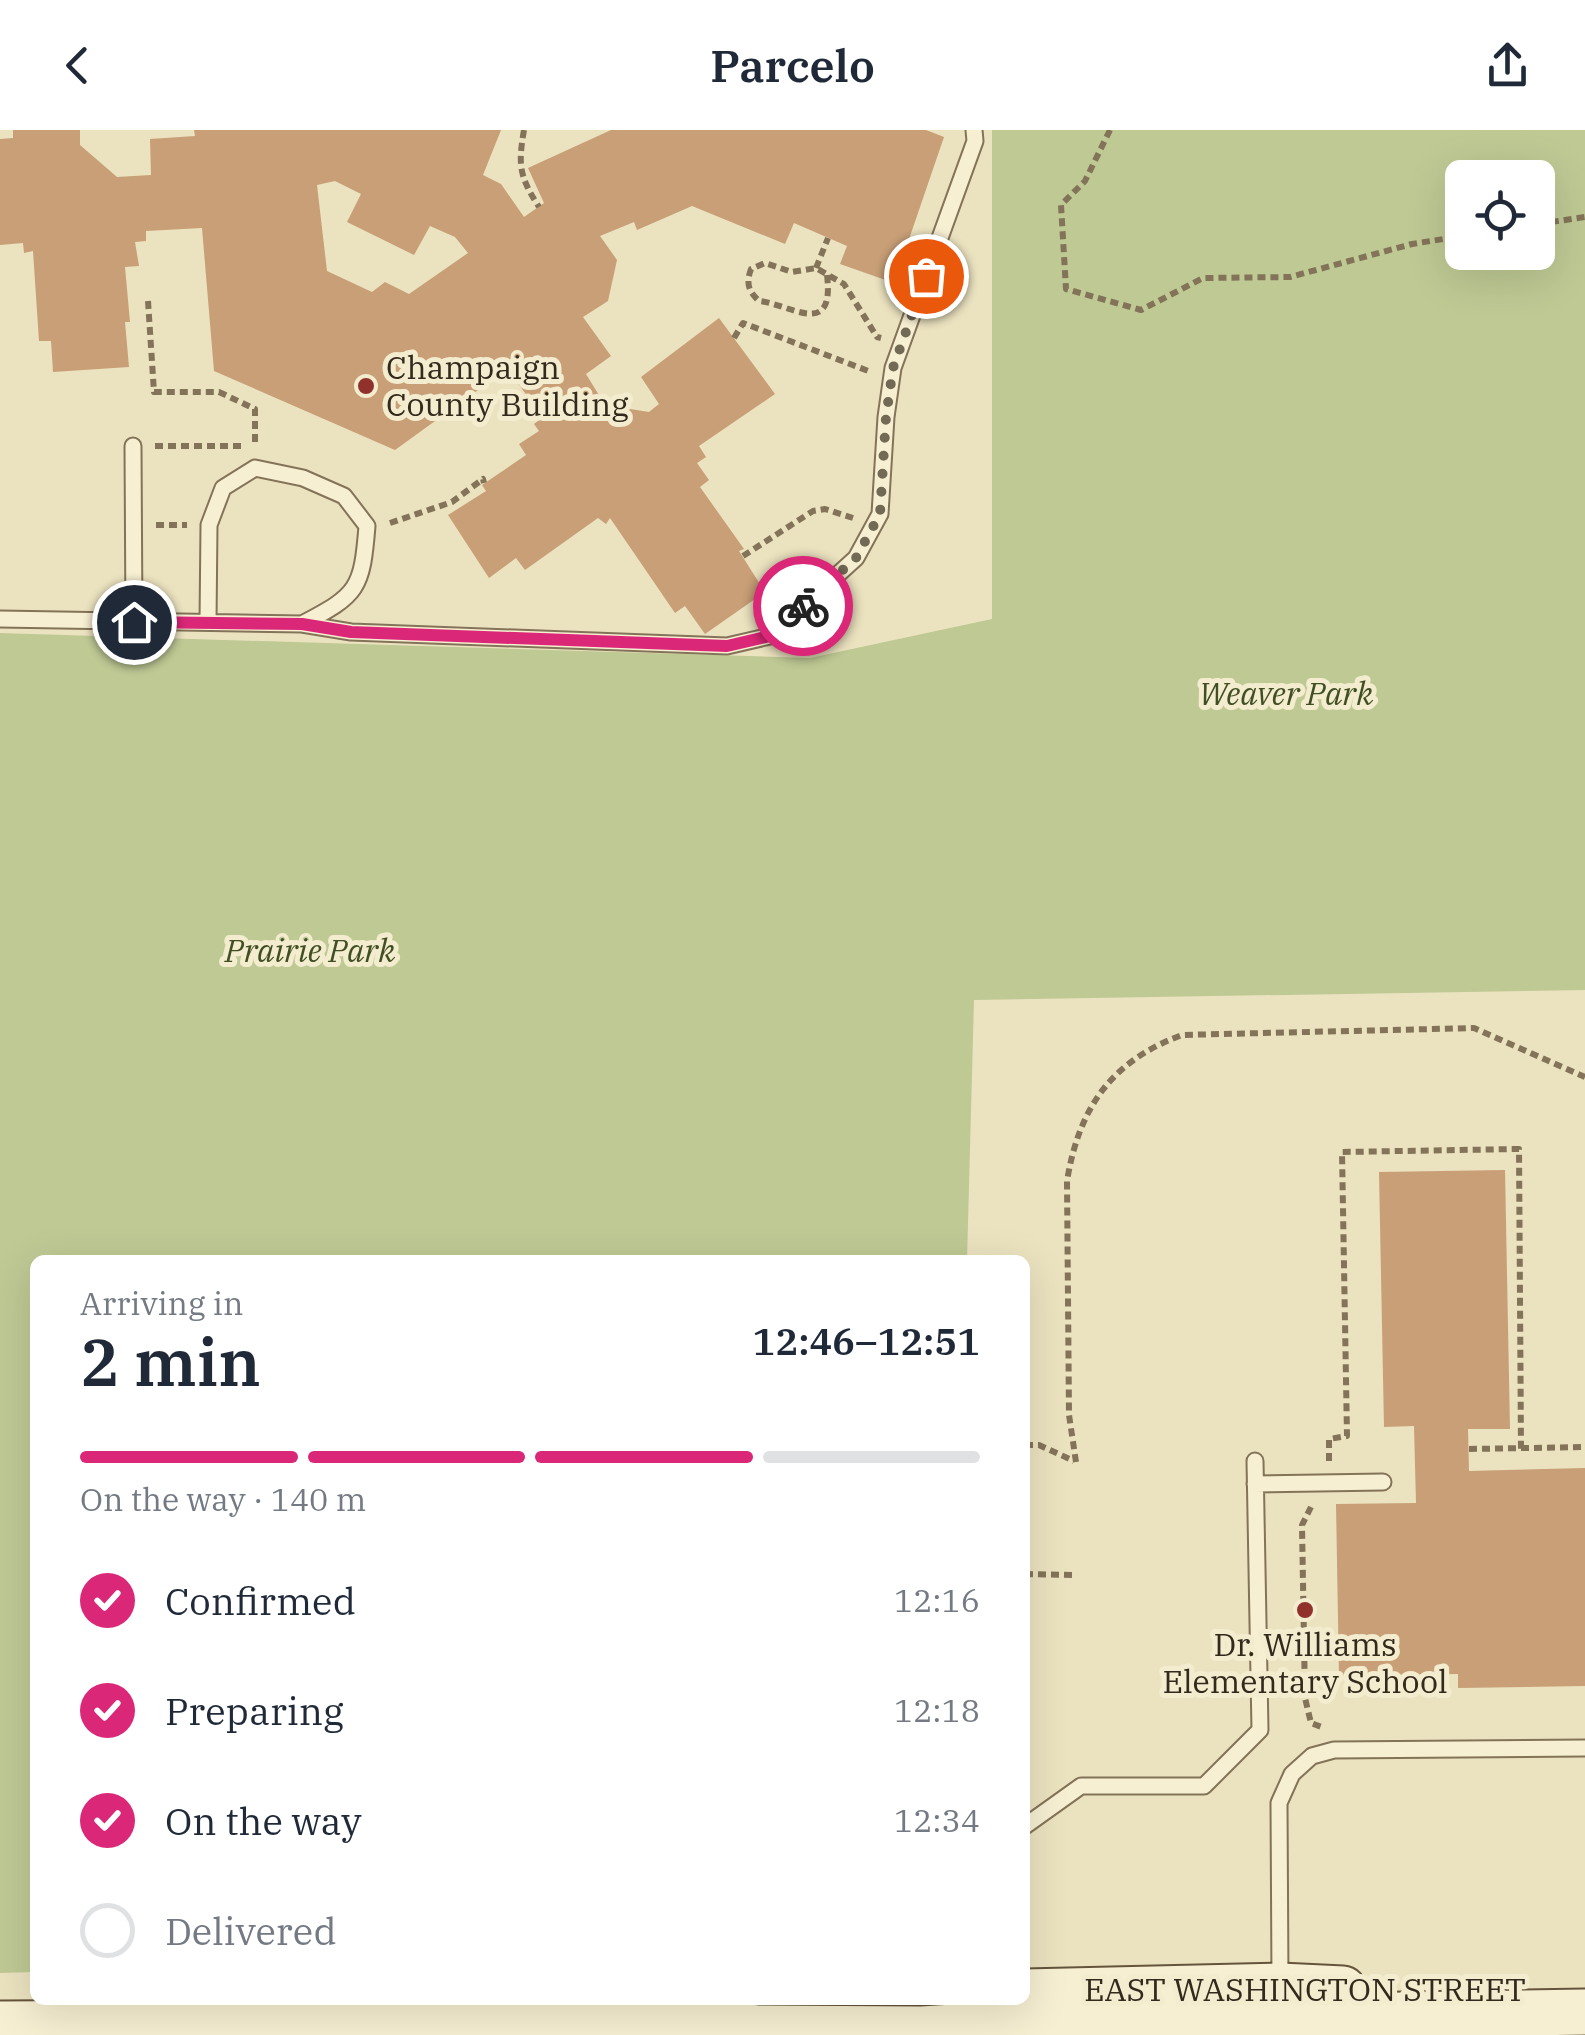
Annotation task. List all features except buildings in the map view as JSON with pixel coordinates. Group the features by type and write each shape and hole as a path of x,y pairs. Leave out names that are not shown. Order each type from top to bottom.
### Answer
{"main road":[{"name":"EAST WASHINGTON STREET","path":"1030,1992 1280,1986 1405,1992 1573,2008"},
{"path":"0,2002 30,2002"},
{"name":"EAST WASHINGTON STREET","path":"0,2024 694,2020 758,2028 922,2030 1051,2021 1573,2008"}],"lane":[{"path":"0,619 302,624 351,632 727,646 770,636 856,558 880,514 891,380 974,142 974,130"},
{"path":"133,446 134,622"},
{"path":"208,622 209,525 222,488 254,468 303,478 344,496 366,526 363,573 344,602 302,624"},
{"path":"1030,1822 1081,1786 1204,1786 1260,1730 1255,1460"},
{"path":"1255,1484 1384,1482"},
{"path":"1280,1986 1279,1802 1292,1774 1312,1756 1334,1750 1585,1748"}],"path":[{"path":"524,130 519,168 524,184 539,206"},
{"path":"1110,130 1086,181 1061,206 1066,288 1141,310 1203,278 1290,277 1445,239"},
{"path":"1555,221 1585,217"},
{"path":"816,268 828,238"},
{"path":"827,274 830,295 826,304 807,314 795,314 773,302 758,302 747,281 751,270 766,263 792,272 816,268 827,274 844,284 877,337 901,344"},
{"path":"133,446 256,446 254,409 219,392 154,392 148,301"},
{"path":"734,338 743,323 891,380"},
{"path":"389,523 452,502 482,479 484,484"},
{"path":"743,556 813,512 836,511 873,526"},
{"path":"156,525 188,525"},
{"path":"1030,1445 1039,1445 1076,1462 1070,1415 1067,1201 1073,1146 1086,1112 1112,1080 1148,1048 1182,1035 1474,1028 1585,1077"},
{"path":"1328,1730 1311,1723 1305,1698 1302,1524 1314,1502 1330,1502 1329,1439 1347,1436 1342,1152 1519,1150 1521,1449"},
{"path":"1469,1449 1585,1448"},
{"path":"1030,1574 1077,1574"}],"green space":[{"path":"992,130 1585,130 1585,990 974,1000 967,1255 30,1255 30,1972 0,1973 0,633 810,658 992,619"}],"way so far":[{"path":"803,606 856,558 880,514 893,368 926,276"}],"place":[{"name":"Champaign County Building","path":"366,386"},
{"name":"Dr. Williams Elementary School","path":"1305,1610"}],"route":[{"path":"134,622 302,624 351,632 727,646 770,636 803,606"}],"park label":[{"name":"Weaver Park","path":"1286,694"},
{"name":"Prairie Park","path":"310,951"}]}
